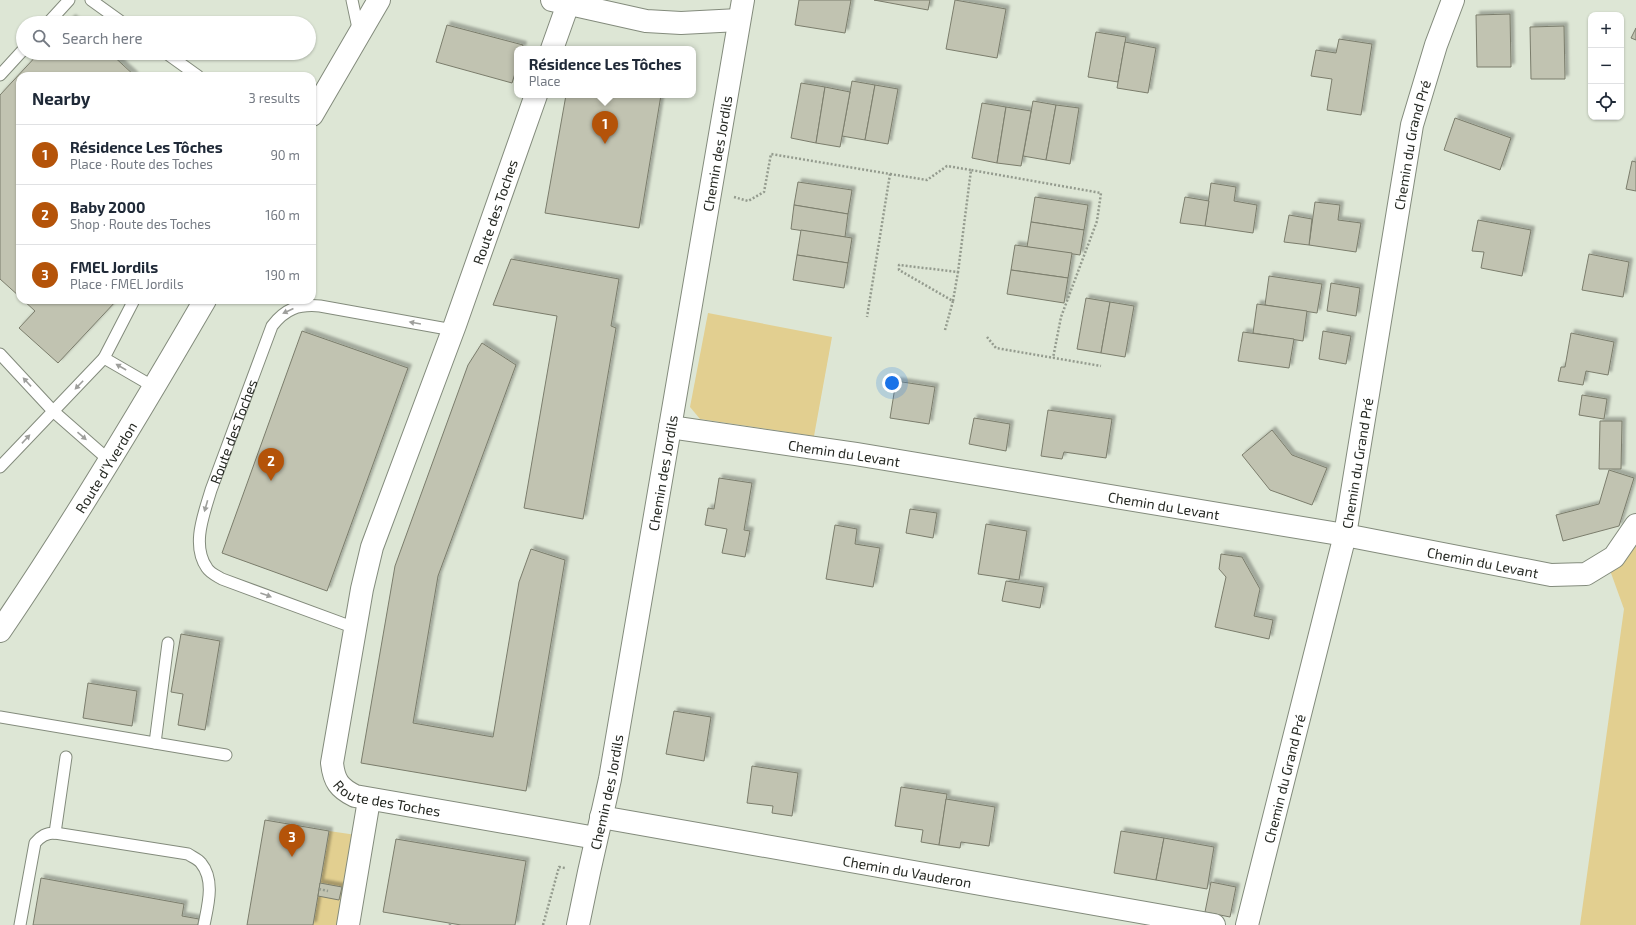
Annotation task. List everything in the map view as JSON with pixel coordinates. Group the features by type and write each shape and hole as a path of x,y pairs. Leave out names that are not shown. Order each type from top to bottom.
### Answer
{"street":[{"path":"316,108 379,0"},
{"name":"Chemin du Grand Pré","path":"1247,925 1345,534 1412,125 1436,45 1453,0"},
{"path":"553,46 560,2 652,22 694,23 741,10"},
{"name":"Chemin des Jordils","path":"578,925 610,779 741,10"},
{"name":"Route des Toches","path":"535,98 453,330 372,548 363,582 332,763 336,781 344,790 355,796 369,800 599,827"},
{"name":"Route d'Yverdon","path":"0,631 53,552 110,461 203,304"},
{"name":"Chemin du Levant","path":"670,427 856,454 1345,534 1551,575 1586,574 1614,557 1636,525"},
{"path":"348,925 369,800"},
{"name":"Chemin du Vauderon","path":"599,827 1214,925"}],"lane":[{"path":"54,16 69,0"},
{"path":"91,0 114,16"},
{"path":"352,0 359,33"},
{"path":"0,75 16,58"},
{"path":"176,60 192,72"},
{"path":"0,467 104,358 132,304"},
{"name":"Route des Toches","path":"355,628 222,579 208,569 201,556 199,539 203,515 210,490 272,326 280,315 292,309 306,305 320,306 453,330"},
{"path":"0,354 53,411 110,461"},
{"path":"104,358 154,387"},
{"path":"155,743 168,643"},
{"path":"0,718 226,754"},
{"path":"55,833 66,758"},
{"path":"20,925 35,843 43,835 55,833 188,854 200,862 206,870 209,881 209,896 204,925"}],"path":[{"path":"748,201 764,192 771,154 927,180 947,166 1101,192 1096,221 1060,317 1053,358"},
{"path":"945,330 953,301 958,272 971,170"},
{"path":"867,317 890,174"},
{"path":"953,301 899,270 899,265 958,272"},
{"path":"987,337 996,348 1101,366"},
{"path":"543,925 559,867"}],"shaded area":[{"path":"708,313 832,337 814,436 700,419 690,407"},
{"path":"1636,529 1636,925 1580,925 1624,609 1607,562"},
{"path":"329,831 363,836 348,925 313,925"}],"building":[{"path":"799,0 851,0 845,33 795,25"},
{"path":"874,0 930,0 928,10"},
{"path":"955,0 1006,9 997,58 946,49"},
{"path":"1510,14 1511,67 1477,67 1476,15"},
{"path":"447,25 523,45 514,46 514,77 512,83 436,62"},
{"path":"1564,26 1565,79 1531,79 1530,27"},
{"path":"1636,28 1636,40 1631,38"},
{"path":"1096,32 1126,37 1118,82 1088,77"},
{"path":"1339,39 1372,44 1361,115 1327,110 1332,79 1311,76 1316,50 1336,53"},
{"path":"1125,42 1156,48 1148,93 1117,88"},
{"path":"32,60 118,60 131,72 21,72"},
{"path":"16,78 16,293 0,279 0,95"},
{"path":"852,81 875,85 865,140 842,136"},
{"path":"801,83 825,87 816,143 791,138"},
{"path":"875,85 898,89 888,144 865,140"},
{"path":"825,87 850,92 840,147 816,143"},
{"path":"565,98 661,98 639,228 545,213"},
{"path":"1033,101 1056,105 1046,160 1023,156"},
{"path":"982,103 1006,107 997,163 972,158"},
{"path":"1056,105 1079,108 1070,164 1046,160"},
{"path":"1006,107 1031,111 1021,166 997,163"},
{"path":"1455,118 1511,138 1500,170 1444,150"},
{"path":"1632,161 1636,162 1636,191 1626,189"},
{"path":"798,182 852,190 848,214 794,205"},
{"path":"1211,183 1236,187 1234,201 1257,205 1253,233 1205,226"},
{"path":"1035,197 1088,205 1084,230 1031,222"},
{"path":"1185,197 1209,201 1205,226 1180,223"},
{"path":"1315,202 1340,205 1338,220 1361,223 1356,252 1309,245"},
{"path":"794,205 848,214 845,237 791,229"},
{"path":"1289,215 1312,219 1309,245 1284,242"},
{"path":"1478,220 1531,230 1522,276 1481,268 1484,252 1472,251"},
{"path":"1031,222 1084,230 1080,255 1027,247"},
{"path":"801,230 852,238 848,263 797,255"},
{"path":"1015,245 1072,253 1068,278 1011,270"},
{"path":"1589,254 1629,262 1623,297 1582,290"},
{"path":"797,255 848,263 844,288 793,280"},
{"path":"511,259 619,279 611,326 616,328 583,519 524,508 557,316 493,305"},
{"path":"1011,270 1068,278 1064,303 1007,294"},
{"path":"1269,276 1322,284 1317,313 1265,305"},
{"path":"1331,283 1360,288 1356,316 1327,311"},
{"path":"1086,298 1110,302 1101,353 1077,349"},
{"path":"1110,302 1134,306 1125,357 1101,353"},
{"path":"27,304 113,304 58,363 19,328 35,311"},
{"path":"1257,304 1307,311 1303,341 1253,333"},
{"path":"302,331 408,368 327,591 222,553"},
{"path":"1323,331 1351,336 1346,364 1319,359"},
{"path":"1243,332 1294,339 1289,368 1238,361"},
{"path":"1571,333 1614,342 1608,375 1586,371 1583,385 1558,381 1561,367 1565,367"},
{"path":"482,343 516,365 438,576 413,723 493,737 519,582 531,549 565,560 526,791 361,763 395,566 468,365"},
{"path":"896,381 935,387 929,424 890,418"},
{"path":"1582,395 1607,399 1604,419 1579,415"},
{"path":"1048,410 1112,419 1106,458 1064,452 1062,459 1041,456"},
{"path":"974,418 1010,424 1006,451 969,444"},
{"path":"1600,421 1622,421 1621,469 1599,469"},
{"path":"1272,430 1292,455 1327,468 1312,505 1270,490 1242,455"},
{"path":"1609,470 1634,478 1619,526 1563,541 1556,515 1599,504"},
{"path":"719,478 752,483 744,530 750,531 745,557 722,553 727,529 705,525 708,508 714,509"},
{"path":"910,509 937,513 933,538 906,533"},
{"path":"986,524 1027,531 1019,580 978,574"},
{"path":"835,525 857,529 855,544 880,548 873,587 826,579"},
{"path":"1221,554 1242,557 1260,589 1254,616 1273,620 1269,639 1215,627 1226,577 1219,569"},
{"path":"1006,581 1044,587 1040,608 1002,601"},
{"path":"181,634 220,641 205,730 178,725 183,694 171,692"},
{"path":"88,683 137,691 132,726 83,718"},
{"path":"674,711 711,717 704,761 666,754"},
{"path":"752,766 798,773 792,816 772,813 773,806 747,803"},
{"path":"901,787 947,794 939,845 921,842 923,830 895,826"},
{"path":"946,799 995,807 989,846 961,842 960,848 939,845"},
{"path":"265,820 329,831 313,925 247,925"},
{"path":"1121,831 1164,838 1156,880 1114,873"},
{"path":"1164,838 1214,847 1207,889 1156,880"},
{"path":"396,839 526,861 515,925 461,925 383,912"},
{"path":"41,878 184,904 182,916 199,919 198,925 33,925"},
{"path":"1211,882 1236,887 1230,917 1205,912"},
{"path":"320,883 342,887 339,900 318,896"}],"place":[{"name":"Résidence Les Tôches","path":"605,144"},
{"name":"Baby 2000","path":"271,481"},
{"name":"FMEL Jordils","path":"292,857"}]}
